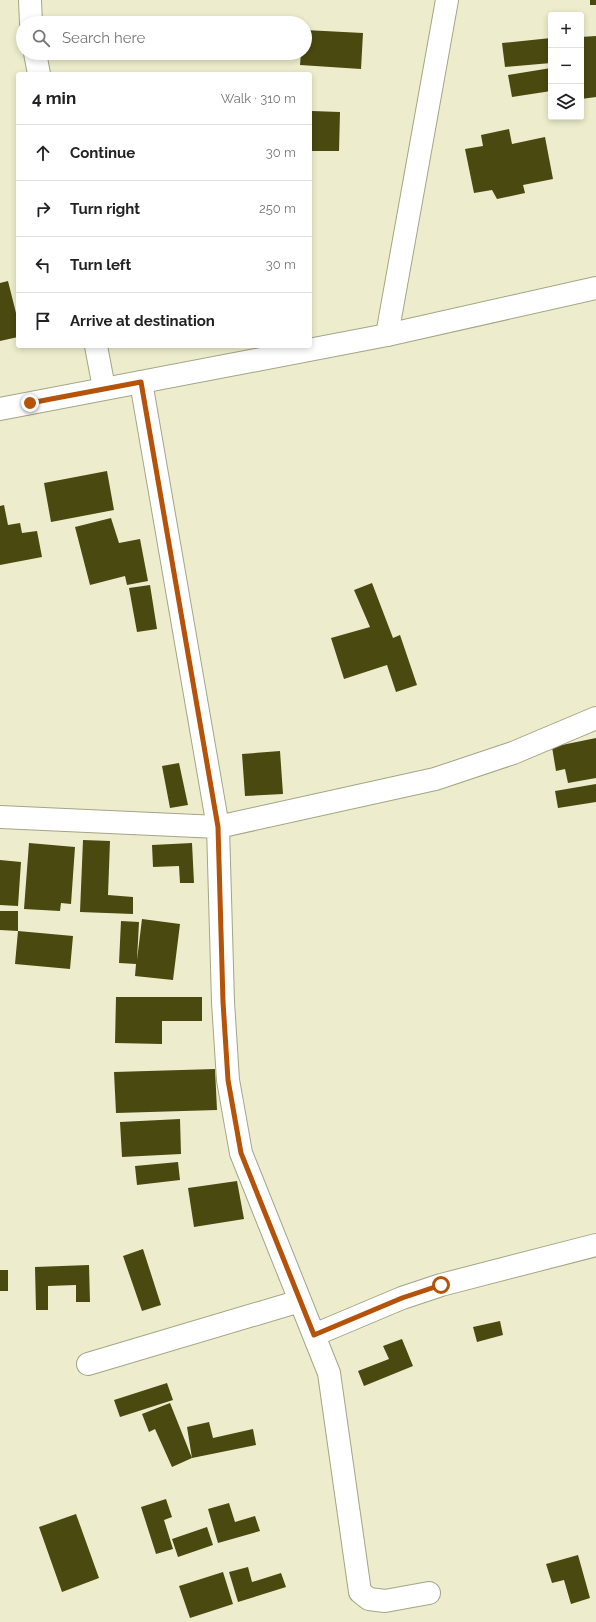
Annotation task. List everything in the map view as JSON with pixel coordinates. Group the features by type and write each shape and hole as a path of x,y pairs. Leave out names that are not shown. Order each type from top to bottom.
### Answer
{"street":[{"path":"30,0 31,16"},
{"path":"387,334 447,0"},
{"path":"37,60 40,72"},
{"path":"0,409 387,334 596,288"},
{"path":"96,348 104,388"},
{"path":"141,382 218,827 223,1002 228,1080 241,1153 329,1373 360,1592 369,1599 385,1601 429,1593"},
{"path":"0,818 218,827 435,779 513,753 596,718"},
{"path":"314,1335 402,1298 441,1285 596,1245"},
{"path":"88,1364 300,1301"}],"building":[{"path":"590,0 596,0 596,5 590,5"},
{"path":"312,30 363,33 361,69 300,65 300,60 312,60"},
{"path":"596,36 596,97 584,99 584,48 584,37"},
{"path":"548,38 548,63 505,67 502,43"},
{"path":"548,68 548,91 512,97 508,75"},
{"path":"312,111 340,112 339,151 312,151"},
{"path":"509,129 512,144 545,137 553,179 523,185 525,193 497,199 492,190 474,193 465,149 483,146 481,135"},
{"path":"8,281 16,313 16,337 0,341 0,283"},
{"path":"107,471 114,510 51,522 44,483"},
{"path":"4,505 8,525 20,523 22,533 37,531 42,557 0,565 0,506"},
{"path":"111,518 119,543 140,539 148,581 127,585 125,576 90,585 75,527"},
{"path":"372,583 393,638 400,635 417,685 396,692 387,665 344,679 331,638 370,627 354,590"},
{"path":"150,585 157,629 137,632 129,588"},
{"path":"596,738 596,778 568,783 565,769 556,771 552,747"},
{"path":"280,751 283,794 245,796 242,754"},
{"path":"179,763 188,805 170,808 162,766"},
{"path":"596,784 596,802 558,808 555,791"},
{"path":"83,840 110,841 108,895 133,897 133,914 80,912"},
{"path":"29,843 75,847 71,904 61,903 60,911 24,909"},
{"path":"192,843 194,883 180,883 179,866 153,867 152,845"},
{"path":"0,860 21,862 18,906 0,905"},
{"path":"0,911 18,911 18,931 0,930"},
{"path":"142,919 180,924 173,980 135,976 136,964 119,963 121,921 139,922 137,960"},
{"path":"18,931 73,936 70,969 15,964"},
{"path":"116,997 202,997 202,1021 162,1021 162,1044 115,1043"},
{"path":"215,1069 217,1110 116,1113 114,1072"},
{"path":"180,1119 181,1154 122,1157 120,1122"},
{"path":"178,1162 180,1180 137,1185 135,1166"},
{"path":"237,1181 244,1219 194,1227 188,1188"},
{"path":"143,1249 161,1305 142,1311 123,1256"},
{"path":"89,1265 90,1302 76,1302 76,1285 48,1286 48,1310 36,1310 35,1267"},
{"path":"0,1270 8,1270 8,1291 0,1291"},
{"path":"500,1321 503,1335 477,1342 473,1327"},
{"path":"402,1339 413,1366 364,1386 358,1371 389,1359 383,1346"},
{"path":"167,1383 173,1400 120,1417 114,1400"},
{"path":"170,1403 192,1458 172,1467 155,1429 149,1432 142,1414"},
{"path":"209,1422 213,1438 253,1429 256,1445 192,1458 187,1427"},
{"path":"166,1499 172,1517 164,1520 173,1549 156,1554 141,1507"},
{"path":"229,1503 235,1522 255,1516 260,1531 218,1543 208,1509"},
{"path":"76,1514 99,1578 62,1592 39,1527"},
{"path":"207,1527 213,1545 178,1557 172,1539"},
{"path":"578,1555 590,1598 571,1604 564,1580 552,1583 546,1564"},
{"path":"248,1567 252,1582 281,1573 286,1587 238,1602 229,1572"},
{"path":"223,1572 233,1604 190,1618 179,1586"}],"route":[{"path":"30,403 141,382 218,827 223,1002 228,1080 241,1153 314,1335 402,1298 441,1285"}]}
